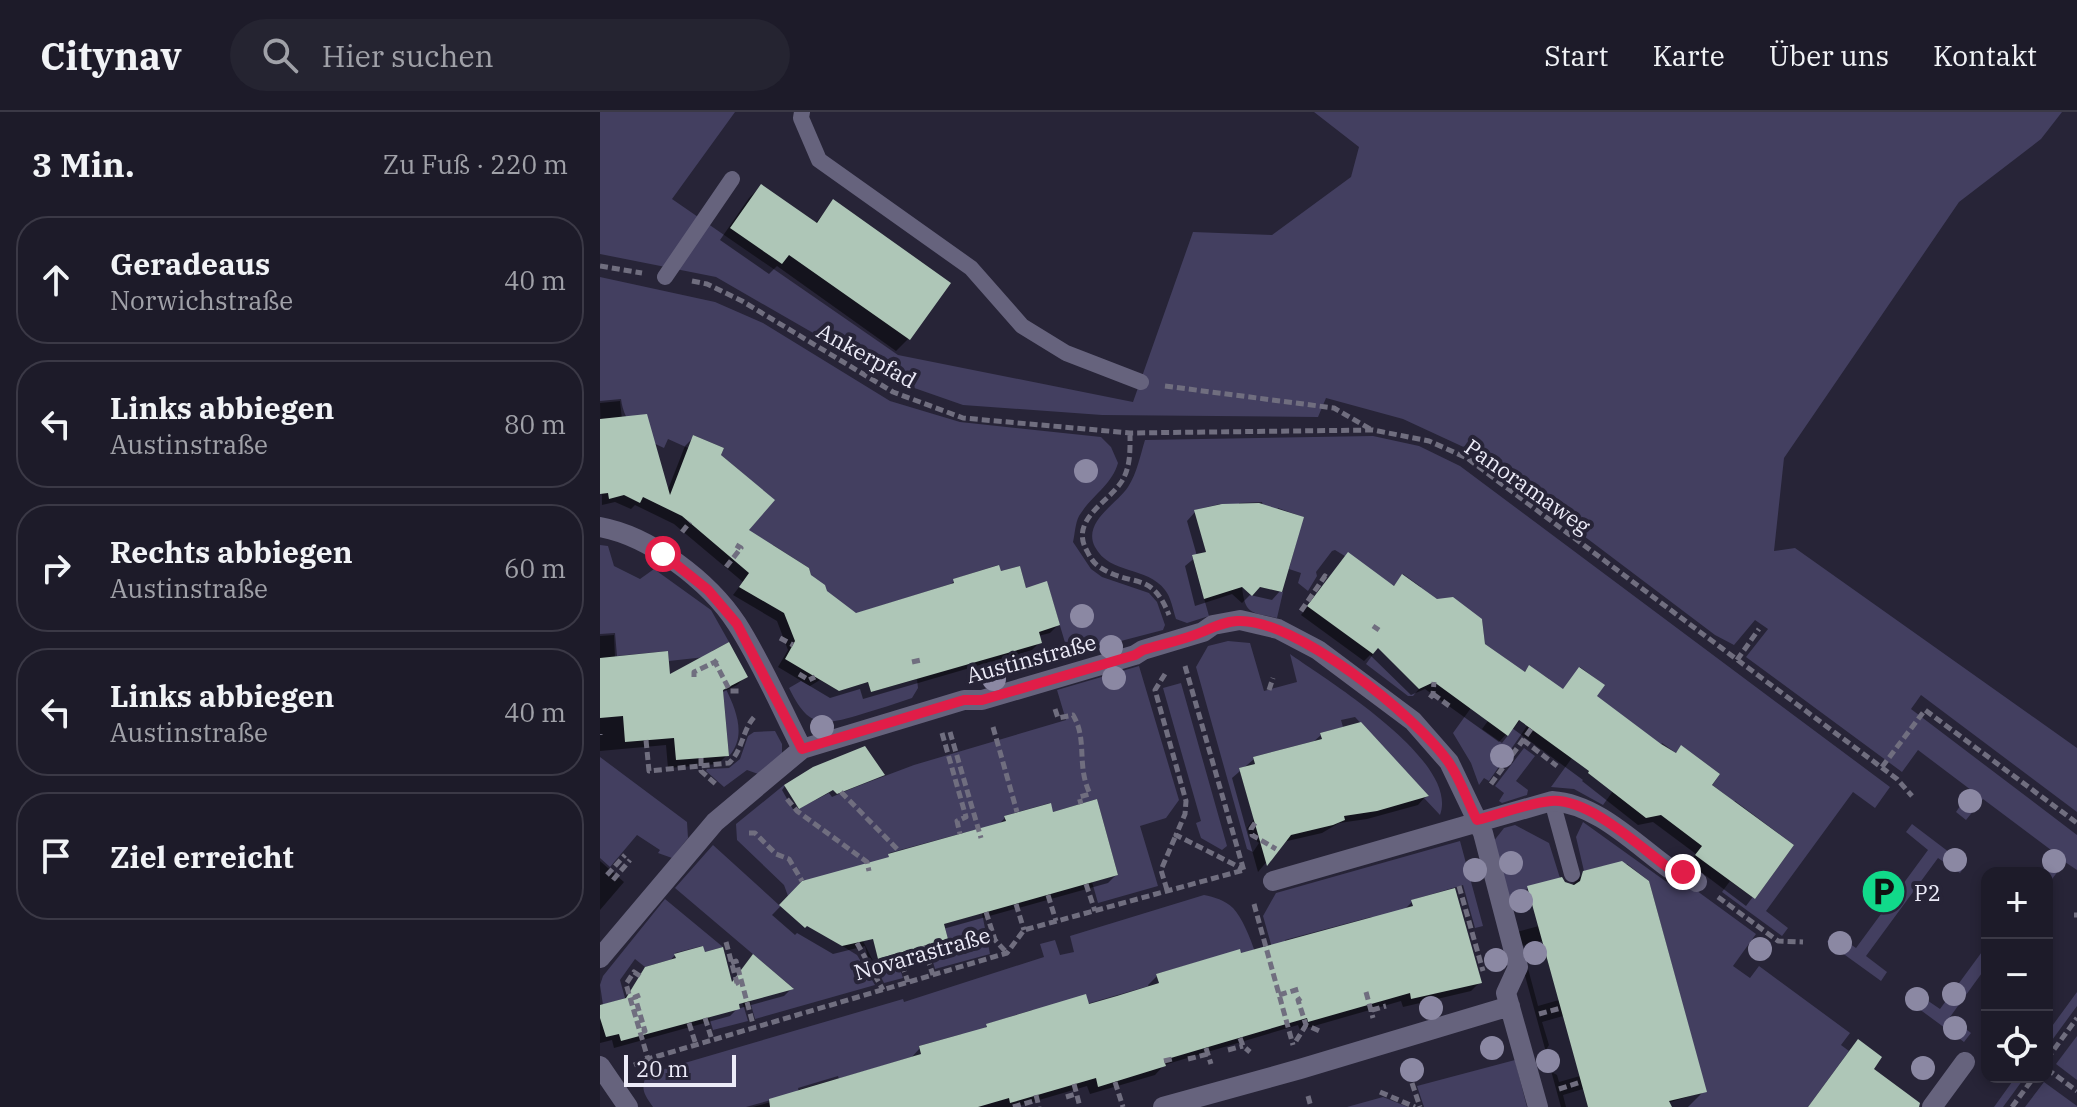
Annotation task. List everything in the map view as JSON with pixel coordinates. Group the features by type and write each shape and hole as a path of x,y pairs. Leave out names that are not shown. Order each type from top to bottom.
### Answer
{"street":[{"path":"600,527 621,531 663,554 717,598 737,624 802,749"},
{"name":"Austinstraße","path":"600,958 708,830 802,749 964,700 982,700 1135,655 1203,632 1213,625 1240,620 1290,634 1349,672 1413,721 1449,762 1474,813 1518,967 1506,993 1538,1107"},
{"path":"1273,881 1474,813 1552,801 1571,802 1587,809 1670,869 1683,872 1697,882"},
{"path":"1163,1107 1510,1006"},
{"path":"1932,1107 1965,1062"},
{"path":"604,1073 628,1107"}],"lane":[{"path":"802,112 801,118 819,160 971,268 1022,326 1066,353 1141,382"},
{"path":"665,277 732,179"},
{"path":"1552,801 1572,874"}],"path":[{"name":"Ankerpfad","path":"600,266 707,284 742,301 893,392 963,418 1130,433"},
{"path":"1141,382 1334,408 1373,430"},
{"name":"Panoramaweg","path":"1130,433 1373,430 1429,441 1467,458 1882,767 1912,796"},
{"path":"1130,433 1129,465 1121,482 1101,500 1084,523 1082,542 1095,564 1118,577 1146,583 1161,595 1170,619"},
{"path":"733,558 741,548 736,545"},
{"path":"1307,600 1325,576 1329,579"},
{"path":"1373,626 1379,630"},
{"path":"1737,660 1759,629"},
{"path":"779,637 793,645"},
{"path":"912,662 921,660"},
{"path":"1184,660 1247,879"},
{"path":"694,677 694,672 716,661 730,691 743,691"},
{"path":"1166,672 1155,690 1186,801 1185,814 1161,870 1167,890"},
{"path":"1269,690 1273,678"},
{"path":"1433,694 1452,708"},
{"path":"1882,767 1925,710 2077,823"},
{"path":"646,740 649,771 729,763 736,756 748,723 756,715"},
{"path":"1066,717 1073,715 1082,738 1082,778 1090,794 1079,797 1081,804"},
{"path":"1474,813 1486,788 1531,729"},
{"path":"995,734 1017,812"},
{"path":"1523,740 1557,766"},
{"path":"953,744 981,838"},
{"path":"945,745 966,817 957,821 960,834"},
{"path":"766,779 797,811 867,862 869,871"},
{"path":"841,792 899,851"},
{"path":"708,830 755,833 776,854 789,859 802,881"},
{"path":"1176,835 1244,870"},
{"path":"607,875 628,858 613,880"},
{"path":"1016,904 1024,930 1244,870"},
{"path":"1697,882 1778,941 1803,942"},
{"path":"1086,884 1095,911"},
{"path":"1459,886 1484,977"},
{"path":"1048,895 1056,921"},
{"path":"1254,904 1300,1069"},
{"path":"986,912 995,940 1007,953"},
{"name":"Novarastraße","path":"604,1073 1007,953 1024,930"},
{"path":"726,942 737,983 733,984"},
{"path":"857,943 883,990"},
{"path":"923,946 933,975"},
{"path":"898,953 908,982"},
{"path":"731,963 736,961 754,1028"},
{"path":"640,976 634,972 626,984 648,1059"},
{"path":"1279,995 1299,989"},
{"path":"640,995 635,997 645,1031 640,1032"},
{"path":"1293,1045 1305,1023 1298,1000 1301,998"},
{"path":"1372,1010 1386,1006"},
{"path":"1540,1014 1561,1008"},
{"path":"705,1018 712,1040"},
{"path":"2053,1051 2077,1018"},
{"path":"689,1023 696,1045"},
{"path":"1228,1050 1243,1046"},
{"path":"1188,1059 1208,1054"},
{"path":"1164,1061 1172,1059"},
{"path":"2053,1073 2077,1091"},
{"path":"1115,1082 1123,1107"},
{"path":"1412,1083 1417,1107"},
{"path":"2012,1107 2030,1083"},
{"path":"1074,1084 1080,1107"},
{"path":"1380,1092 1417,1107"},
{"path":"1066,1097 1076,1094"},
{"path":"1013,1107 1037,1101"}],"shaded area":[{"path":"600,112 735,112 672,199 898,355 1133,402 1193,232 1272,235 1351,177 1359,147 1314,112 2062,112 2041,139 1959,202 1784,458 1774,551 1795,548 2077,748 2077,812 1921,695 1911,709 2077,835 2077,870 2065,862 2053,878 2053,867 2044,867 2055,853 1983,799 1966,820 1956,812 1971,790 1918,750 1902,772 1746,657 1768,629 1755,620 1734,645 1715,635 1470,450 1403,419 1326,398 1318,417 1102,415 963,405 900,383 716,277 600,254"},
{"path":"600,277 715,302 763,323 890,401 960,422 1101,437 1111,447 1118,463 1111,478 1079,516 1073,542 1091,569 1102,577 1149,593 1157,602 1165,625 1163,630 1117,642 1115,651 1111,653 1104,646 1069,656 1047,582 1026,588 1020,566 1001,571 998,565 954,579 954,583 848,616 811,575 809,568 773,545 769,549 748,531 774,500 721,455 724,448 693,435 688,448 668,439 664,448 635,429 626,416 621,399 600,401"},
{"path":"1373,436 1419,446 1460,466 1890,787 1875,808 1853,792 1766,911 1788,928 1782,936 1722,892 1730,881 1755,899 1794,845 1711,787 1720,774 1682,746 1676,753 1662,743 1660,746 1599,757 1588,773 1613,791 1603,805 1574,789 1551,787 1600,719 1587,709 1604,685 1580,667 1557,698 1543,689 1549,679 1529,666 1482,729 1502,743 1520,720 1527,726 1489,781 1484,778 1479,785 1471,763 1453,733 1506,659 1485,644 1482,619 1398,657 1393,663 1419,689 1413,696 1408,696 1366,664 1421,587 1403,574 1394,586 1335,550 1316,572 1317,576 1308,591 1298,583 1301,573 1289,569 1303,517 1278,508 1275,514 1264,514 1262,502 1239,503 1239,514 1224,514 1220,504 1195,510 1206,552 1192,556 1209,616 1187,623 1176,619 1169,596 1157,582 1110,562 1095,547 1093,529 1102,514 1128,487 1145,440"},
{"path":"600,545 608,546 614,566 640,579 654,569 711,610 729,642 712,651 714,656 669,661 668,651 617,656 615,633 600,634"},
{"path":"1242,587 1252,595 1260,587 1283,592 1277,618 1251,611 1245,603"},
{"path":"1228,641 1250,643 1264,691 1297,682 1290,654 1387,724 1430,771 1441,794 1440,815 1424,798 1429,796 1355,717 1341,720 1343,727 1320,733 1322,739 1253,757 1255,764 1239,768 1254,819 1247,828 1249,835 1259,843 1253,852 1247,849 1196,667 1208,646"},
{"path":"1139,666 1179,800 1166,818 1140,826 1158,886 1098,903 1092,882 1118,875 1097,799 1053,812 1050,803 1004,816 1008,831 974,830 889,853 891,864 802,881 788,896 784,885 737,840 736,824 784,785 799,809 828,784 837,794 914,765 1066,720 1057,690"},
{"path":"917,679 918,688 912,698 827,722 818,721 803,711 789,688 801,681 810,686 820,680 839,691 868,682 871,692"},
{"path":"1181,683 1227,846 1222,850 1201,838 1196,823 1201,821 1163,688"},
{"path":"726,689 739,732 729,756 723,690"},
{"path":"775,731 782,744 782,754 761,775 747,770 724,787 706,771 729,768 740,759 748,736 754,732"},
{"path":"1524,748 1535,756 1516,781 1528,790 1527,795 1502,803 1499,801 1504,793 1495,786"},
{"path":"600,757 687,822 688,838 672,858 658,853 660,850 637,835 610,867 600,858"},
{"path":"1583,822 1675,888 1682,880 1756,934 1733,966 1750,978 1759,966 1850,1033 1841,1045 1849,1051 1808,1107 1655,1107 1706,1091 1649,881 1627,864 1584,871 1576,837"},
{"path":"1912,824 1966,865 1960,873 1938,858 1866,956 1887,972 1881,981 1827,942 1834,933 1856,948 1928,850 1906,832"},
{"path":"1515,825 1549,843 1560,878 1539,926 1517,932 1493,842 1504,828"},
{"path":"1460,841 1483,926 1475,928 1463,885 1412,900 1417,920 1371,917 1285,940 1283,987 1263,916 1276,893"},
{"path":"713,845 779,905 815,917 826,936 857,955 875,985 755,1019 741,969 771,995 793,988 675,888"},
{"path":"1204,895 1226,903 1241,918 1259,964 1276,1027 1264,1031 1240,950 1156,974 1159,983 1035,1019 1032,1010 987,1024 999,1064 962,1034 919,1046 921,1054 798,1088 799,1092 746,1107 653,1107 644,1091 647,1074 903,999 904,1002 1044,957 1040,944 1055,940 1060,955 1074,952 1070,936"},
{"path":"665,899 723,947 705,952 702,946 675,953 676,958 645,967 635,959 620,980 625,998 603,1005 600,985 603,976"},
{"path":"982,913 990,954 935,969 928,945 948,939 944,924"},
{"path":"873,938 878,959 889,965 895,954 903,978 884,983 863,941"},
{"path":"1542,941 1559,1000 1538,1006 1522,946"},
{"path":"1981,953 1981,974 1950,1017 1971,1033 1964,1042 1911,1003 1918,994 1940,1009"},
{"path":"738,987 748,1021 713,1030 709,1017"},
{"path":"2077,992 2077,1006 2053,1039 2053,1025"},
{"path":"1563,1016 1580,1076 1559,1082 1557,1075 1544,1068 1541,1058 1549,1045 1542,1022"},
{"path":"2077,1036 2077,1080 2056,1064"},
{"path":"1515,1060 1527,1107 1424,1107 1417,1086"},
{"path":"2011,1083 2021,1083 2003,1107 1994,1107"},
{"path":"2043,1083 2077,1106 2077,1107 2025,1107"},
{"path":"1583,1089 1588,1107 1566,1107 1563,1095"},
{"path":"1383,1097 1408,1107 1347,1107"}],"building":[{"path":"761,184 817,223 833,199 951,283 910,340 789,255 782,264 730,228"},
{"path":"647,414 670,495 693,435 724,448 721,455 775,500 749,530 809,568 811,575 825,585 827,591 856,613 954,583 953,579 999,565 1001,571 1020,566 1026,588 1047,581 1060,625 1039,632 1042,643 871,692 868,682 839,691 785,659 795,641 784,613 739,587 749,573 682,516 643,497 640,503 624,495 609,499 608,493 600,494 600,419"},
{"path":"1259,503 1304,517 1282,592 1260,587 1252,596 1242,587 1204,599 1192,555 1206,552 1194,510 1222,504"},
{"path":"1348,552 1394,586 1402,574 1437,599 1453,597 1482,619 1485,644 1525,672 1529,665 1563,689 1579,667 1605,685 1597,696 1661,744 1676,753 1681,745 1720,774 1712,785 1794,845 1755,899 1695,855 1702,846 1661,815 1646,818 1519,720 1508,736 1434,682 1419,689 1378,648 1373,654 1307,606"},
{"path":"729,642 748,677 723,690 729,756 676,760 674,738 625,742 623,716 600,718 600,658 668,651 670,674"},
{"path":"1361,722 1429,796 1377,811 1344,816 1345,820 1333,825 1291,835 1267,866 1239,768 1255,764 1253,757 1322,739 1320,733"},
{"path":"865,746 885,775 837,794 833,790 799,809 784,785 813,767"},
{"path":"1097,799 1118,875 944,924 948,939 878,959 873,939 842,946 807,926 805,928 779,905 802,881 1006,821 1004,816 1051,803 1053,812"},
{"path":"1622,861 1649,881 1707,1092 1669,1101 1672,1107 1588,1107 1527,886 1562,877 1565,882 1574,885 1580,881 1583,871"},
{"path":"1455,888 1482,983 1411,999 1410,993 1308,1022 1307,1018 1164,1060 1166,1066 1098,1087 1096,1078 1010,1103 1009,1098 978,1107 770,1107 769,1099 921,1054 919,1046 987,1027 986,1024 1086,994 1089,1004 1117,996 1159,983 1156,974 1240,949 1241,953 1413,906 1411,900"},
{"path":"703,946 705,952 723,947 732,982 753,954 794,989 739,1004 740,1009 621,1041 619,1034 606,1037 600,1005 626,998 645,967"},
{"path":"1858,1039 1882,1057 1874,1069 1920,1103 1919,1107 1808,1107"}],"place":[{"name":"P2","path":"1883,892"}],"route":[{"path":"663,554 717,598 737,624 802,749 964,700 982,700 1135,655 1203,632 1213,625 1240,620 1278,629 1318,650 1413,721 1449,762 1477,820 1538,803 1571,802 1587,809 1670,869 1683,872"}]}
